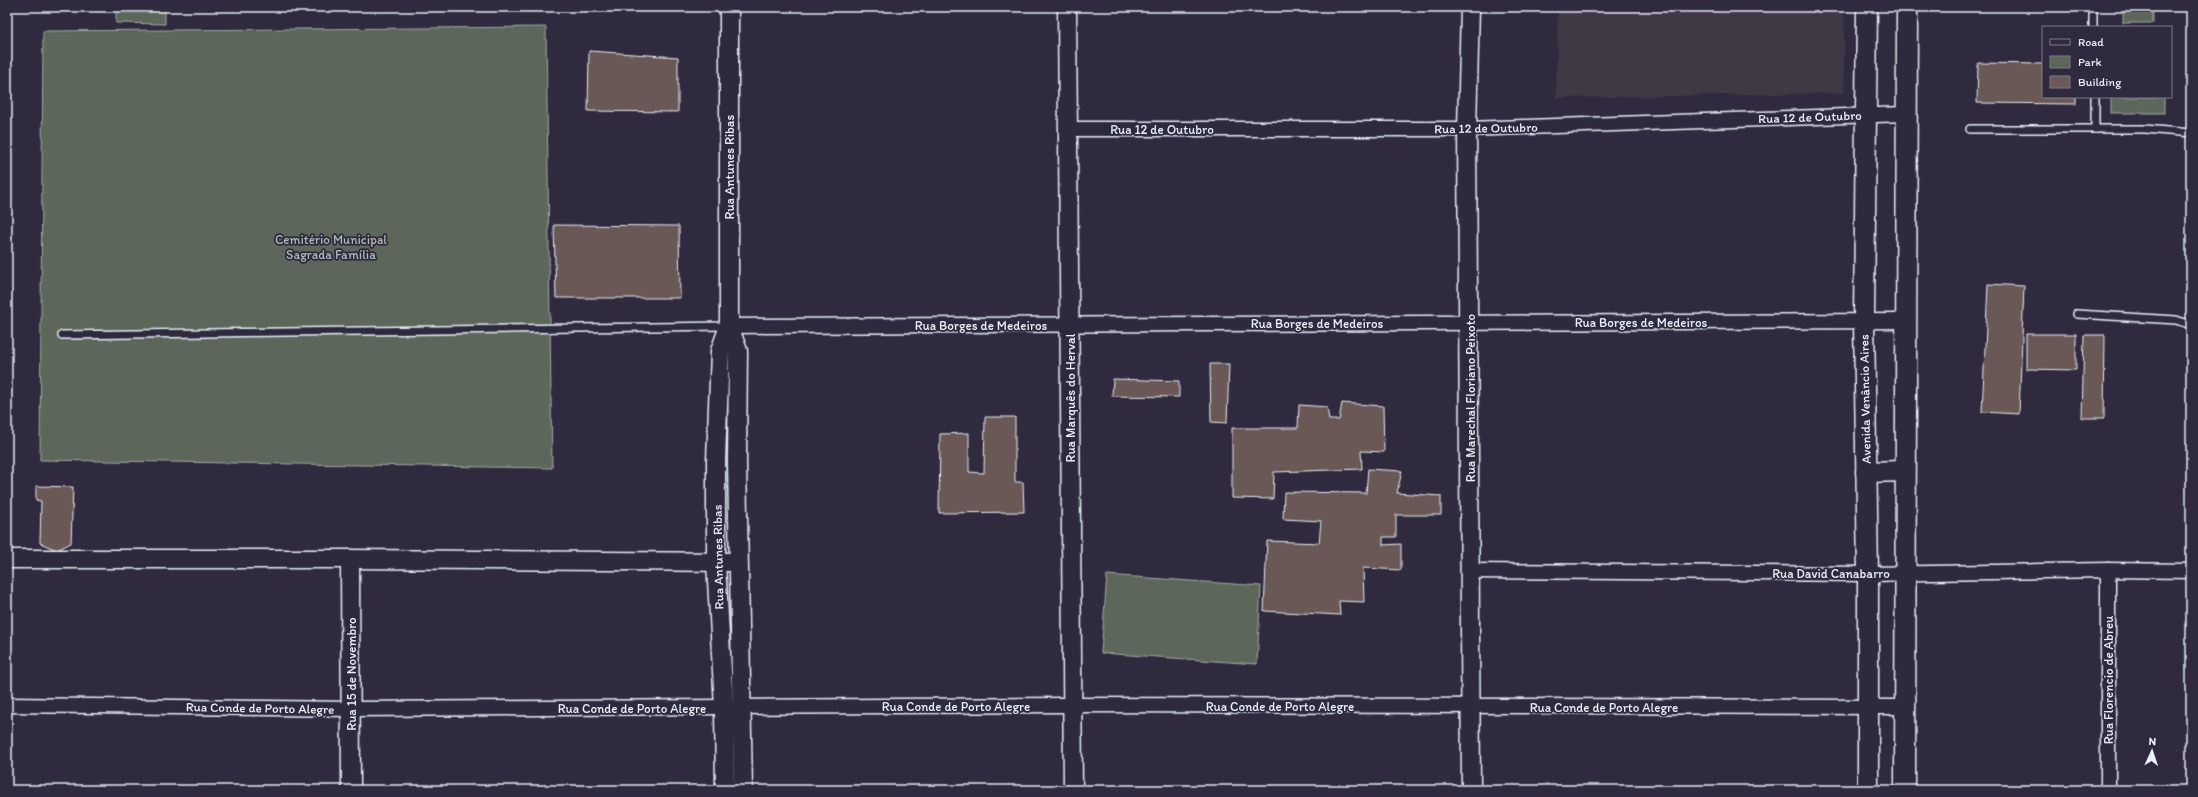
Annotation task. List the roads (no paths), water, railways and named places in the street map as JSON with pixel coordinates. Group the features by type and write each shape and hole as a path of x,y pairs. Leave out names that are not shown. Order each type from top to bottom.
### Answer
{"main road":[{"name":"Avenida Venâncio Aires","path":"1868,7 1865,115 1864,321 1868,574 1868,790"},
{"path":"1905,790 1907,7"},
{"path":"1866,472 1905,471"}],"street":[{"name":"Rua Antunes Ribas","path":"729,7 729,326 738,351 738,562 743,708 743,790"},
{"name":"Rua Marquês do Herval","path":"1067,7 1073,790"},
{"name":"Rua Marechal Floriano Peixoto","path":"1470,7 1466,129 1469,322 1471,790"},
{"name":"Rua 12 de Outubro","path":"1067,129 1466,129 1906,114"},
{"name":"Rua Borges de Medeiros","path":"729,326 1906,321"},
{"name":"Rua Antunes Ribas","path":"725,790 724,708 716,562 716,461 720,351 729,326"},
{"path":"716,461 737,461"},
{"path":"7,559 350,559 738,562"},
{"name":"Rua 15 de Novembro","path":"350,559 351,790"},
{"name":"Rua David Canabarro","path":"1470,572 1868,574 1905,572 2108,570 2191,571"},
{"name":"Rua Florencio de Abreu","path":"2108,570 2108,790"},
{"name":"Rua Conde de Porto Alegre","path":"7,705 351,709 1072,705 1905,707"}],"lane":[{"path":"2093,7 2094,26"},
{"path":"2095,98 2095,129"},
{"path":"1970,129 2145,129 2191,133"},
{"path":"2077,314 2176,320 2191,325"},
{"path":"62,335 729,326"}],"park label":[{"name":"Cemitério Municipal Sagrada Família","path":"331,246"}]}
